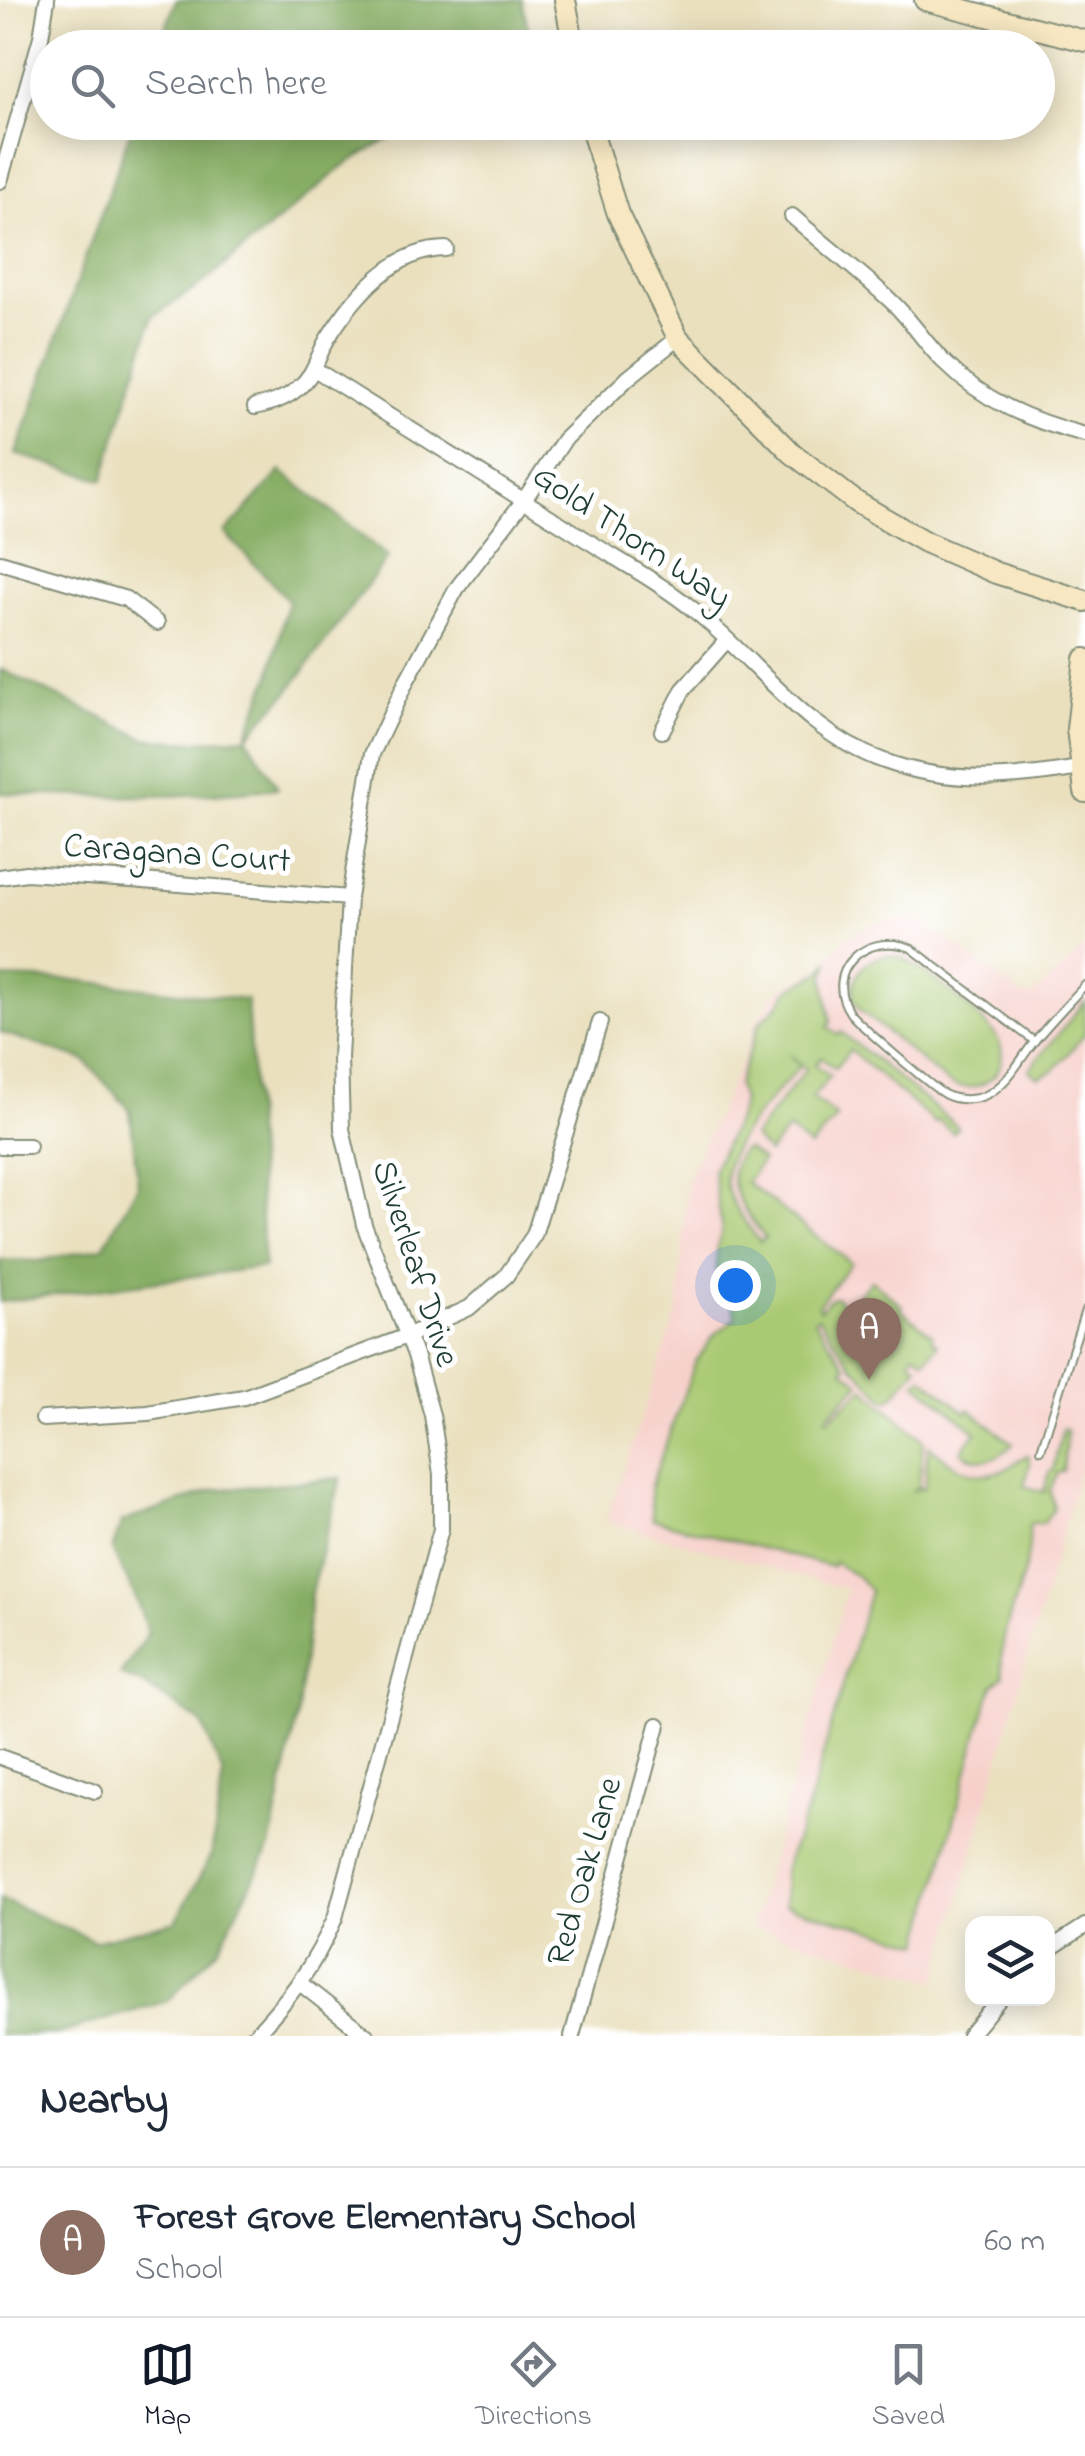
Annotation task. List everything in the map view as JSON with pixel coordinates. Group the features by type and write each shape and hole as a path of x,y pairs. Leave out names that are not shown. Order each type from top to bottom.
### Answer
{"street":[{"path":"42,30 47,0"},
{"path":"565,0 571,30"},
{"path":"925,0 1039,30"},
{"path":"1055,34 1085,42"},
{"path":"0,181 30,76"},
{"path":"595,140 618,214 678,338 792,453 856,502 950,554 1085,601"},
{"path":"792,216 894,304 942,360 974,388 1042,424 1085,435"},
{"path":"255,407 280,401 299,388 316,370 326,340 357,299 398,261 425,249 446,249"},
{"name":"Silverleaf Drive","path":"254,2036 301,1984 323,1947 346,1884 441,1529 443,1501 437,1440 415,1355 364,1225 342,1129 340,1057 349,898 372,754 457,588 564,440 628,378 678,338"},
{"name":"Gold Thorn Way","path":"316,370 673,595 828,734 888,763 958,778 996,779 1080,768"},
{"path":"0,562 126,599 156,623"},
{"path":"662,732 683,690 727,640"},
{"path":"1085,659 1078,729 1085,792"},
{"name":"Caragana Court","path":"0,877 26,874 132,880 349,898"},
{"path":"44,1418 148,1412 244,1397 407,1336 469,1308 494,1288 534,1235 600,1022"},
{"path":"0,1146 29,1146"},
{"name":"Red Oak Lane","path":"572,2036 658,1725"},
{"path":"0,1758 95,1791"},
{"path":"1055,1945 1085,1926"},
{"path":"301,1984 367,2036"},
{"path":"969,2036 993,2006"}],"lane":[{"path":"1034,1042 911,948 896,942 868,946 847,968 842,984 850,1014 941,1093 964,1099 992,1092 1004,1082 1085,984"},
{"path":"1041,1450 1085,1310"}],"shaded area":[{"path":"901,918 925,923 1021,995 1031,997 1085,947 1085,1450 937,1981 752,1927 847,1589 606,1521 678,1310 687,1180 757,1019 779,990 821,969 845,938 876,922"}],"green space":[{"path":"176,0 522,0 528,30 165,30"},
{"path":"127,140 387,140 346,164 199,286 153,316 103,480 16,454"},
{"path":"281,471 388,557 289,691 247,737 278,788 139,796 0,793 0,669 144,738 189,742 246,737 270,676 288,600 225,533"},
{"path":"886,955 905,959 930,977 974,1012 995,1035 1002,1056 995,1075 978,1086 947,1082 860,1010 853,999 857,976 865,965"},
{"path":"830,959 824,977 831,1022 828,1027 838,1035 841,1032 958,1127 953,1133 938,1120 935,1123 850,1050 835,1068 821,1058 815,1064 830,1076 812,1098 837,1117 810,1147 788,1129 768,1153 753,1137 806,1069 790,1055 800,1066 750,1123 730,1157 727,1189 760,1242 765,1238 733,1185 735,1162 742,1150 748,1149 762,1161 746,1182 851,1263 818,1305 820,1310 836,1297 844,1311 871,1280 933,1335 931,1339 938,1345 925,1360 914,1353 910,1360 918,1366 886,1400 852,1365 818,1317 814,1320 847,1367 843,1369 860,1383 826,1417 829,1419 864,1388 923,1440 919,1487 911,1491 925,1487 928,1445 961,1469 980,1474 1005,1470 1028,1455 1030,1465 1024,1486 1044,1492 1063,1428 1067,1431 1063,1471 1050,1490 1054,1509 1043,1523 1029,1526 1026,1565 1004,1640 1003,1677 993,1685 978,1732 921,1943 785,1905 784,1870 808,1807 870,1591 859,1578 834,1562 832,1567 652,1519 650,1488 695,1363 713,1336 736,1318 716,1274 722,1231 713,1170 739,1115 742,1100 737,1085 760,1022 778,1006 788,990 823,971"},
{"path":"0,978 73,980 247,1000 264,1267 0,1302 0,1260 39,1261 103,1247 138,1185 130,1110 84,1060 0,1032"},
{"path":"1085,1001 1085,1034 1054,1070 1038,1077 1029,1070"},
{"path":"923,1377 966,1413 969,1409 1013,1444 988,1459 974,1458 961,1451 976,1432 916,1382"},
{"path":"341,1478 311,1592 298,1711 270,1847 219,1947 168,2001 57,2034 0,2035 0,1899 94,1941 176,1921 211,1856 223,1775 202,1723 143,1684 120,1675 148,1633 112,1550 122,1522 214,1490"}],"place":[{"name":"Forest Grove Elementary School","path":"869,1380"}]}
